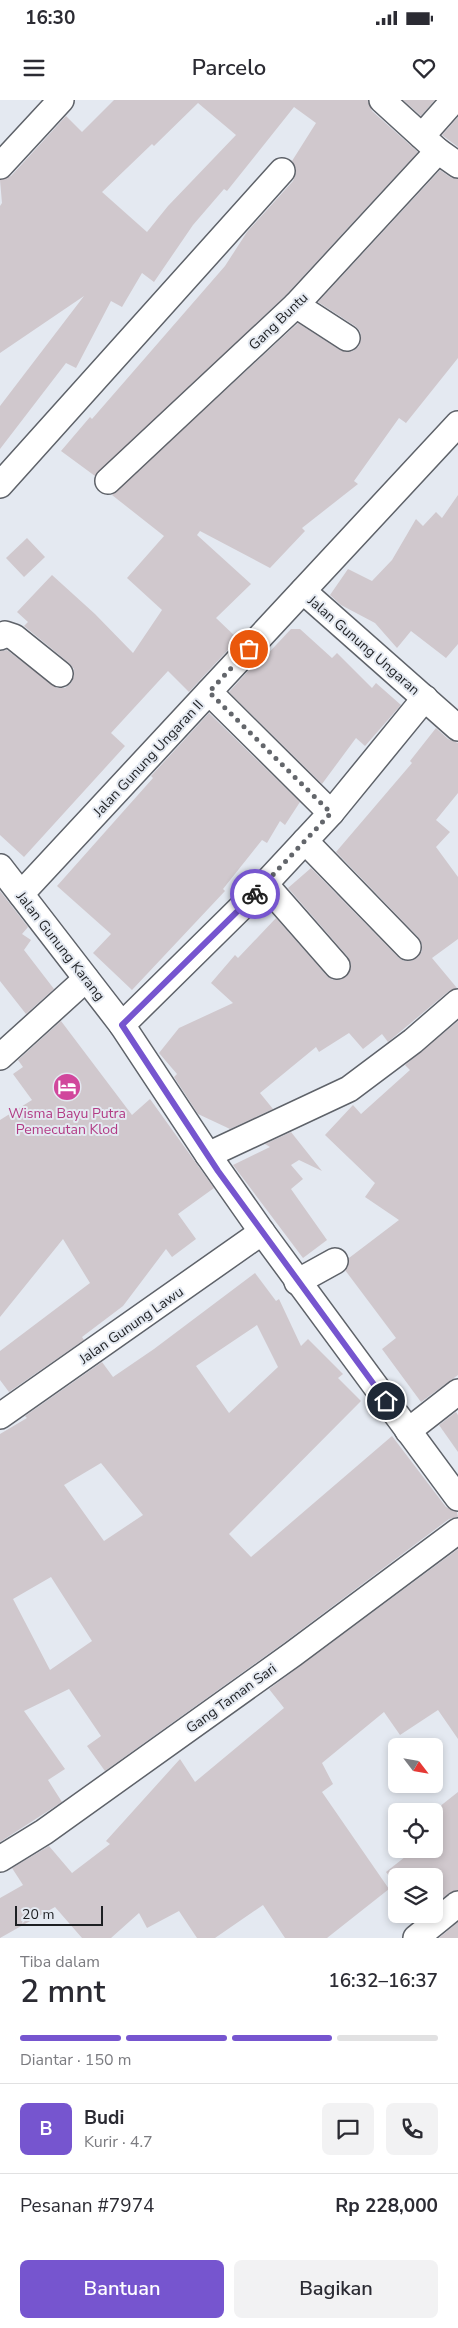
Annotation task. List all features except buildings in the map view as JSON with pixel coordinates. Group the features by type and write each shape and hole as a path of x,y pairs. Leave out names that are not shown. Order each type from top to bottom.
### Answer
{"street":[{"path":"0,166 61,100"},
{"path":"382,100 440,151"},
{"name":"Gang Buntu","path":"108,481 296,305 440,151 454,100"},
{"path":"0,485 282,171"},
{"path":"296,305 347,338"},
{"name":"Jalan Gunung Ungaran II","path":"21,894 458,424"},
{"name":"Jalan Gunung Ungaran","path":"303,591 458,728"},
{"path":"0,637 5,634 14,637 60,674"},
{"path":"209,692 331,813"},
{"name":"Jalan Gunung Ungaran","path":"122,1025 266,884 331,813 425,698"},
{"path":"305,841 408,947"},
{"name":"Jalan Gunung Karang","path":"0,867 122,1025 208,1156 297,1282 458,1498"},
{"path":"266,884 337,966"},
{"path":"0,1058 86,979"},
{"path":"208,1156 349,1089 413,1041 458,1002"},
{"name":"Jalan Gunung Lawu","path":"0,1416 262,1232"},
{"path":"297,1282 335,1261"},
{"path":"408,1431 458,1392"},
{"name":"Gang Taman Sari","path":"0,1859 52,1826 301,1648 458,1531"},
{"path":"416,1938 458,1904"}],"way so far":[{"path":"249,649 209,692 331,813 255,894"}],"place":[{"name":"Wisma Bayu Putra Pemecutan Klod","path":"67,1087"}],"route":[{"path":"255,894 122,1025 218,1171 297,1282 386,1401"}]}
